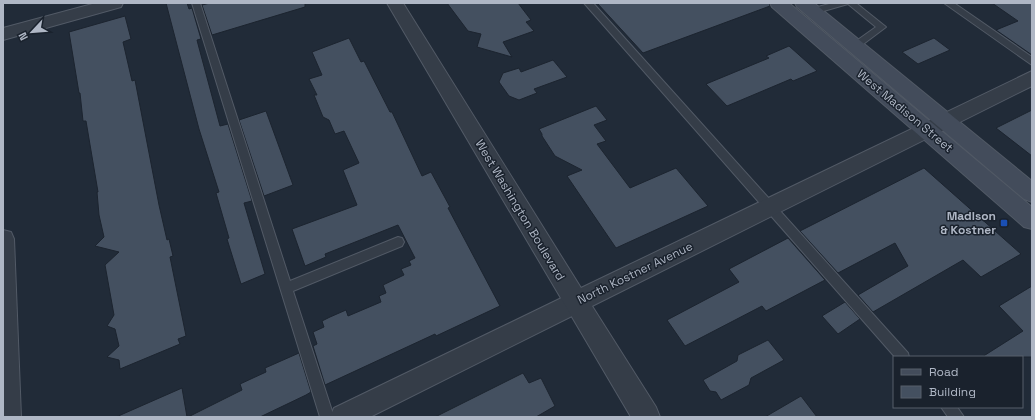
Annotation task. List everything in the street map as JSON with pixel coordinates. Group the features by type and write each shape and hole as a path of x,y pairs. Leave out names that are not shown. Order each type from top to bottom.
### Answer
{"main road":[{"name":"West Madison Street","path":"778,3 936,126 1032,193"},
{"name":"West Madison Street","path":"808,7 855,46 1032,220"}],"street":[{"path":"3,34 115,3"},
{"name":"West Washington Boulevard","path":"395,3 646,417"},
{"name":"North Kostner Avenue","path":"343,417 1032,78"},
{"path":"3,239 5,380 8,417"}],"lane":[{"path":"196,3 327,417"},
{"path":"588,3 902,356"},
{"path":"808,7 844,3"},
{"path":"851,3 882,28 855,46"},
{"path":"948,3 1032,62"},
{"path":"286,288 398,242"},
{"path":"949,408 957,417"}],"building":[{"path":"166,3 187,3 189,9 192,8 201,39 197,40 220,126 228,124 252,201 244,203 265,274 241,284 227,239 229,238 216,193 219,192 199,129"},
{"path":"210,3 305,3 305,7 212,35 202,5"},
{"path":"447,3 518,3 531,20 526,22 534,31 503,42 512,57 477,47 481,34 468,31"},
{"path":"597,3 769,3 770,6 643,53"},
{"path":"992,3 1032,3 1032,55 996,30 1018,21"},
{"path":"125,16 131,39 123,42 132,81 135,80 159,205 167,240 169,239 173,256 170,257 186,336 178,339 180,344 120,369 119,360 107,357 119,346 115,329 107,326 114,315 105,265 119,252 95,246 104,237 99,215 98,192 86,121 83,121 80,93 69,32"},
{"path":"349,38 361,62 364,61 390,112 392,112 422,176 431,172 450,207 448,208 500,306 436,336 435,334 325,385 313,346 317,344 313,332 324,327 322,321 330,317 346,310 348,316 381,302 379,296 386,293 383,285 404,275 401,269 411,265 409,261 415,258 398,225 325,254 326,257 305,266 292,229 357,205 343,170 359,163 344,131 335,134 329,120 323,117 314,95 317,95 309,79 322,75 312,52"},
{"path":"934,38 950,50 918,64 902,52"},
{"path":"789,46 817,71 793,81 791,79 727,106 706,84 769,58 766,56"},
{"path":"553,60 567,77 534,89 537,93 519,100 509,96 499,82 503,73 519,68 521,72"},
{"path":"596,106 607,120 594,125 606,141 597,144 630,188 676,168 708,206 616,248 567,176 582,170 555,156 539,129"},
{"path":"1032,110 1032,156 996,128"},
{"path":"266,111 293,185 264,196 239,120"},
{"path":"924,168 1021,254 981,277 963,260 873,312 858,295 908,266 895,243 838,273 800,231"},
{"path":"788,238 825,280 766,311 762,306 685,346 667,320 739,282 729,269"},
{"path":"1032,286 1032,357 984,356 1023,331 999,306"},
{"path":"845,302 860,319 838,334 822,316"},
{"path":"768,340 784,360 751,378 749,385 721,400 716,392 710,391 703,380 737,361 738,355"},
{"path":"299,353 311,392 306,395 260,417 188,417 242,390 240,384 266,372 265,368"},
{"path":"523,373 529,383 541,378 555,406 536,417 435,417"},
{"path":"182,388 187,417 116,417"},
{"path":"801,396 817,417 765,417"}],"place":[{"name":"Madison & Kostner","path":"1004,223"}]}
